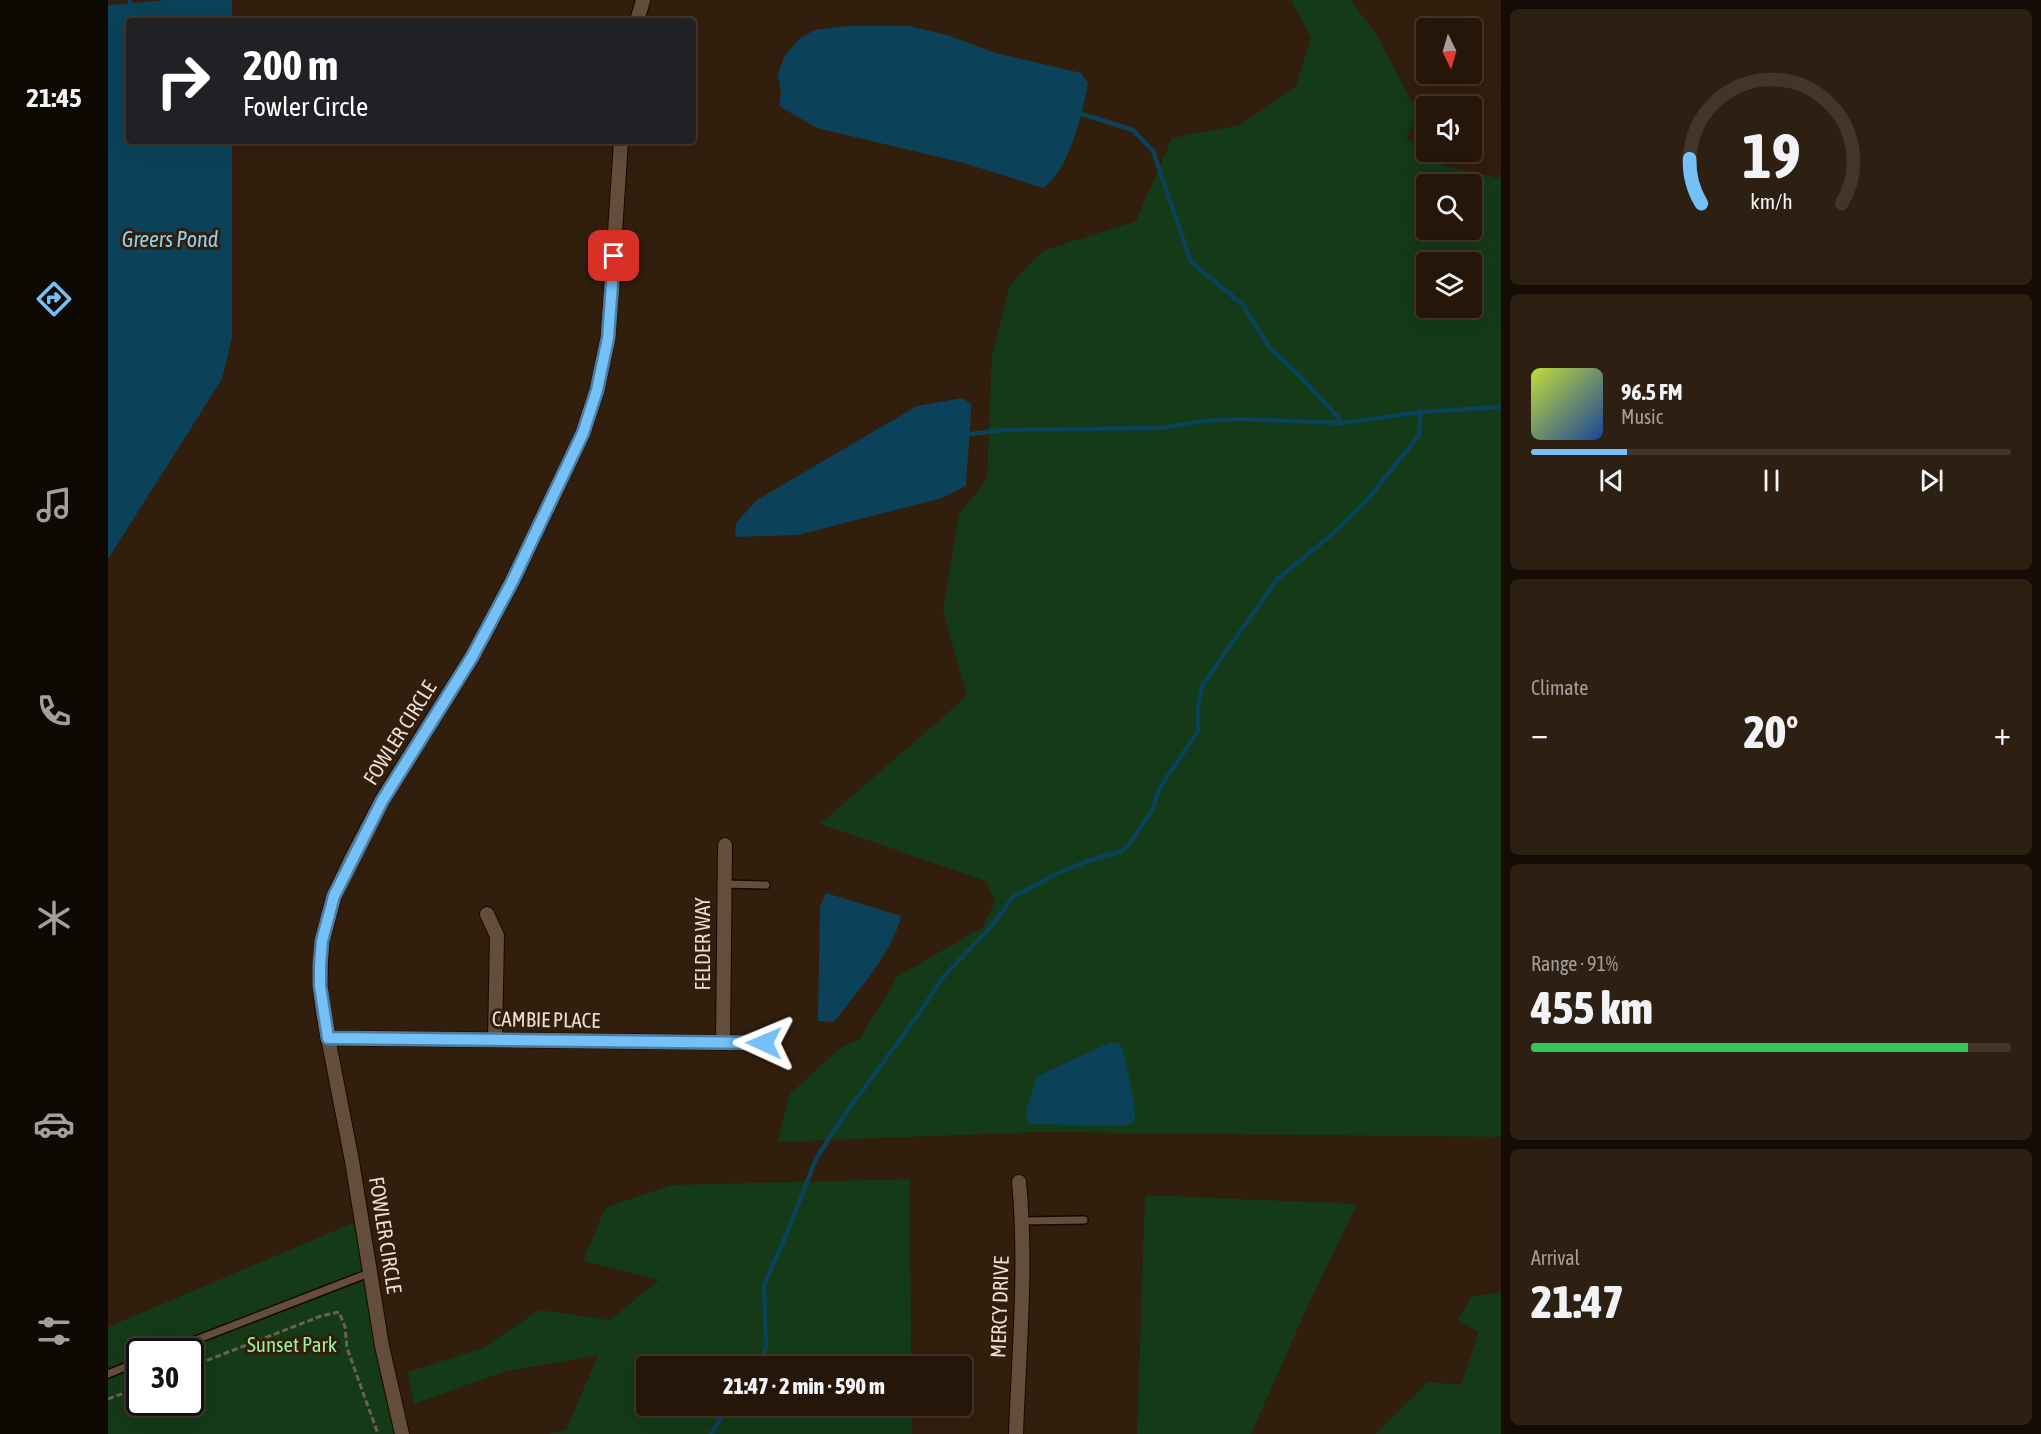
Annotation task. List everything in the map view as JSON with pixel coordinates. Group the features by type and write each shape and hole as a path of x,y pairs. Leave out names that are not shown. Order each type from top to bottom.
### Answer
{"street":[{"path":"638,18 643,0"},
{"name":"FOWLER CIRCLE","path":"402,1434 382,1346 352,1161 328,1038 320,986 322,941 334,896 382,801 472,657 512,582 583,433 597,390 608,338 621,144"},
{"name":"FELDER WAY","path":"723,1043 725,845"},
{"path":"487,914 497,936 495,1040"},
{"name":"CAMBIE PLACE","path":"328,1038 764,1043"},
{"name":"MERCY DRIVE","path":"1016,1434 1023,1221 1019,1182"}],"lane":[{"path":"724,884 766,885"},
{"path":"1023,1221 1084,1220"},
{"path":"201,1338 369,1273"},
{"path":"108,1374 126,1367"}],"path":[{"path":"204,1362 321,1316 339,1312 345,1327 347,1348 378,1434"},
{"path":"108,1399 126,1392"}],"green space":[{"path":"1291,0 1351,0 1377,36 1416,109 1407,139 1416,145 1416,162 1440,162 1446,166 1481,174 1416,174 1416,240 1482,240 1482,174 1498,178 1501,176 1501,1137 1039,1132 777,1142 790,1094 840,1048 860,1039 898,976 983,927 995,902 986,881 820,824 967,696 943,611 959,515 987,479 992,355 1010,285 1043,251 1136,221 1172,138 1240,125 1296,86 1311,38"},
{"path":"910,1179 911,1356 636,1356 636,1416 911,1416 912,1434 548,1434 566,1430 598,1355 503,1372 414,1404 408,1372 483,1348 539,1310 610,1320 659,1280 583,1261 605,1208 671,1185"},
{"path":"1145,1195 1357,1204 1306,1310 1251,1434 1137,1434"},
{"name":"Sunset Park","path":"353,1223 369,1273 400,1434 108,1434 108,1327"},
{"path":"1501,1292 1501,1434 1375,1434 1428,1382 1461,1385 1479,1332 1458,1320 1471,1297"}],"water":[{"name":"Greers Pond","path":"168,0 232,0 232,18 126,18 126,144 232,144 232,337 222,379 108,559 108,5"},
{"path":"848,26 909,26 947,35 996,53 1081,73 1088,83 1078,125 1067,155 1052,180 1043,188 964,163 817,128 779,106 781,93 778,73 784,57 798,40 814,30"},
{"path":"962,398 971,404 966,486 942,498 798,535 735,537 736,523 757,500 917,406"},
{"path":"826,893 901,916 897,930 882,958 834,1022 818,1021 820,906"},
{"path":"1109,1043 1119,1043 1123,1050 1134,1100 1135,1121 1126,1126 1028,1124 1026,1111 1037,1076"}],"waterway":[{"path":"1082,114 1133,130 1153,151 1191,262 1243,305 1269,347 1302,378 1343,423"},
{"path":"971,434 1003,430 1160,428 1204,421 1240,419 1343,423 1421,412 1501,407"},
{"path":"762,1356 766,1348 764,1285 816,1159 842,1118 916,1018 943,977 991,927 1013,897 1058,873 1122,851 1129,844 1152,811 1159,789 1198,731 1198,706 1203,684 1278,578 1335,532 1367,500 1419,435 1421,412"},
{"path":"711,1434 723,1416"}],"route":[{"path":"614,256 608,338 597,390 583,433 489,626 455,686 382,801 334,896 322,941 320,965 320,986 328,1038 764,1043"}]}
